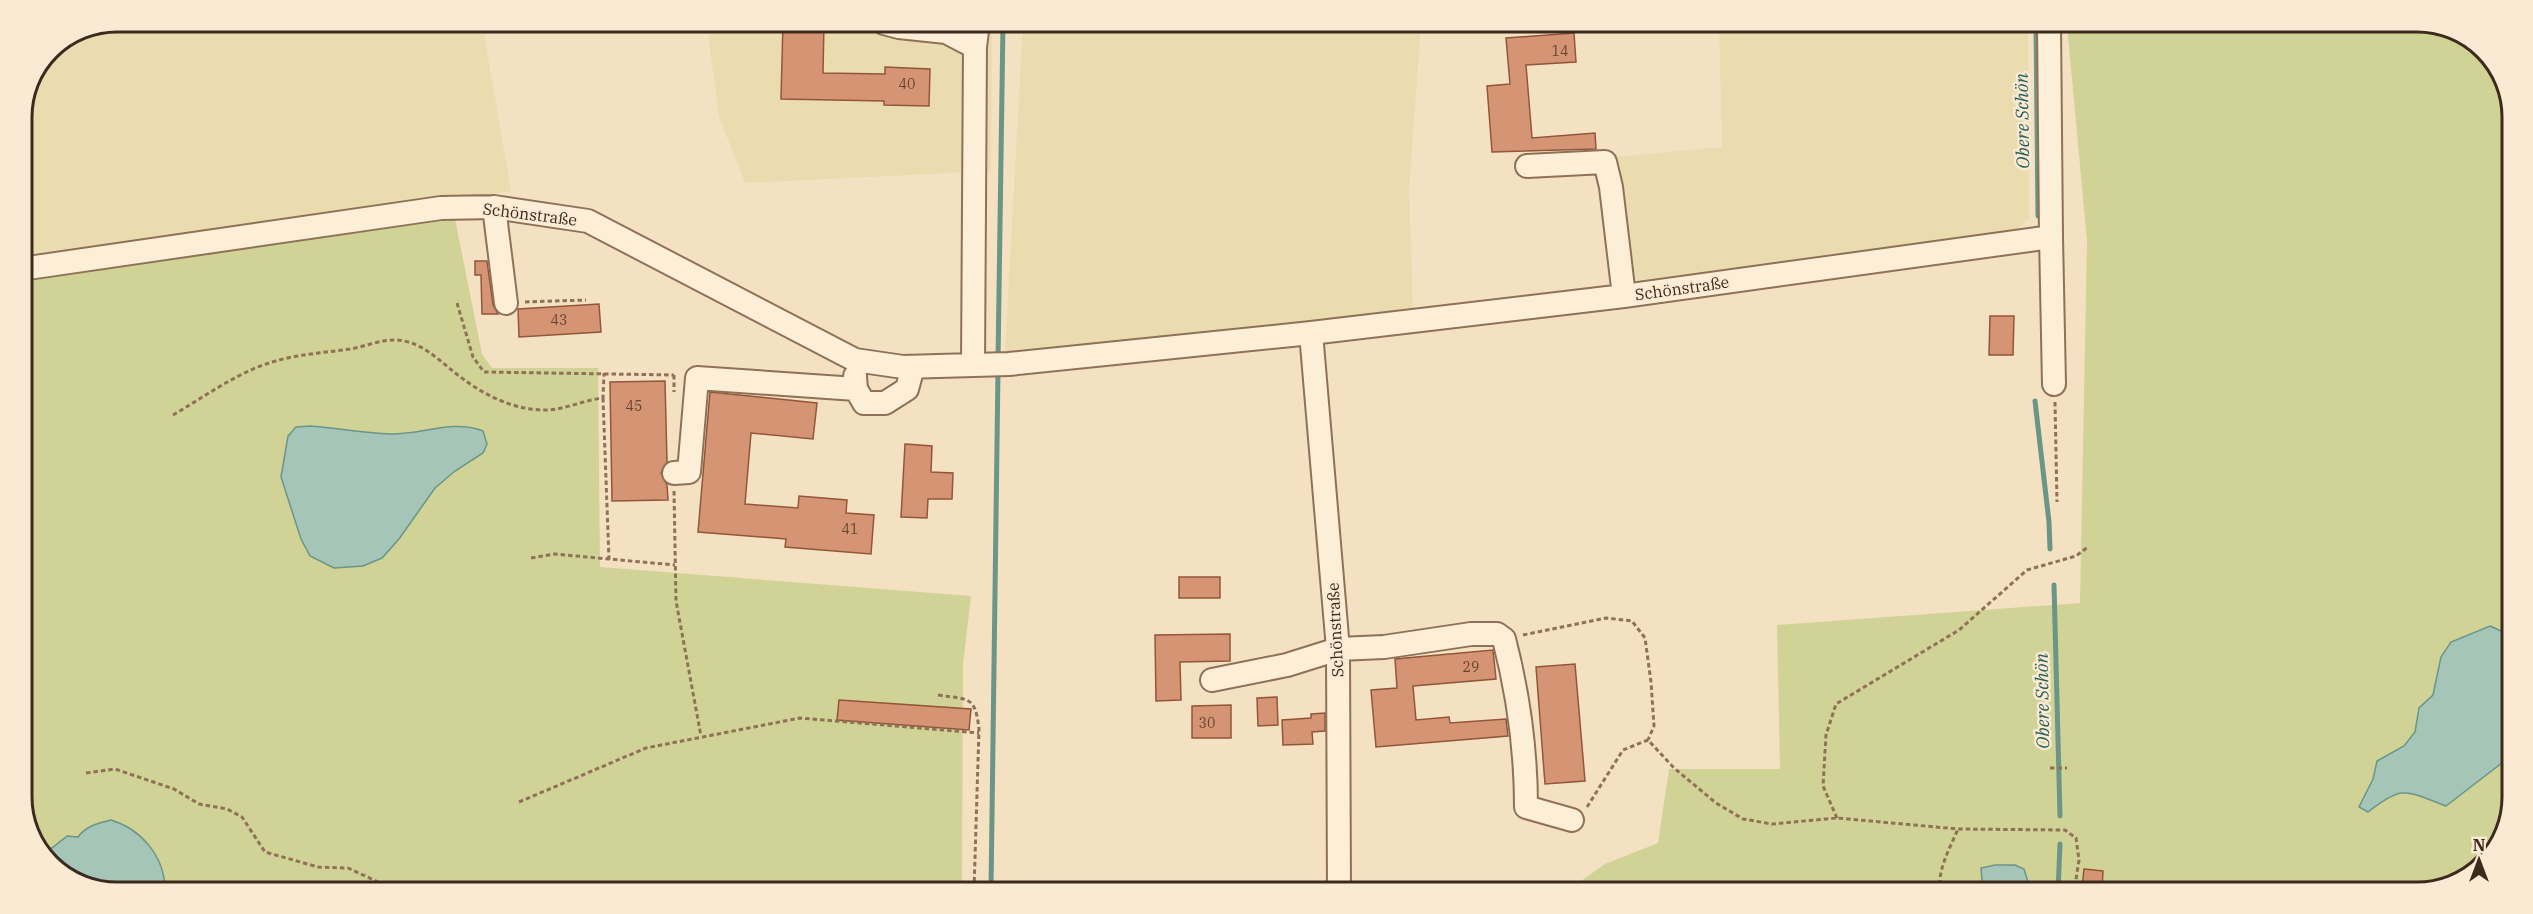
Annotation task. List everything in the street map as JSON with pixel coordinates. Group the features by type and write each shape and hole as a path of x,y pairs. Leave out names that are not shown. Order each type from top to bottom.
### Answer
{"street":[{"path":"946,32 975,47"},
{"path":"977,32 975,47 990,364"},
{"path":"2049,32 2054,384"},
{"path":"1527,166 1605,162 1611,187 1624,296"},
{"path":"494,207 507,303"},
{"name":"Schönstraße","path":"32,267 441,208 494,207 588,221 855,360 913,367 990,364 1311,333 1624,296 2051,237"},
{"name":"Schönstraße","path":"1311,333 1338,649 1339,882"},
{"path":"855,360 856,389 864,403 885,403 907,389 913,367"},
{"path":"674,473 689,472 697,378 856,389"},
{"path":"1212,680 1287,665 1338,649 1384,647 1471,634 1497,634 1504,639 1516,683 1526,773 1526,807 1572,820"}],"path":[{"path":"507,303 586,300"},
{"path":"456,303 473,357 484,372 604,373 697,378"},
{"path":"173,415 242,374 269,363 300,355 351,349 389,340 405,341 429,352 478,390 500,401 546,410 603,398"},
{"path":"604,373 609,560"},
{"path":"674,375 674,397"},
{"path":"2054,384 2057,502"},
{"path":"674,473 676,601 701,736"},
{"path":"1837,818 1822,786 1826,735 1836,704 1959,630 2026,570 2076,556 2088,546"},
{"path":"531,558 554,554 675,565"},
{"path":"1504,639 1606,618 1632,621 1645,638 1652,682 1654,726 1648,740 1623,750 1590,804 1572,820"},
{"path":"938,695 969,700 977,708 979,733 974,882"},
{"path":"519,802 646,748 800,718 979,733"},
{"path":"1648,740 1674,768 1716,804 1743,819 1772,824 1837,818 1958,829 2065,830 2076,838 2079,860 2076,882"},
{"path":"2050,768 2067,768"},
{"path":"86,773 115,769 174,789 200,804 227,809 242,817 265,852 318,867 348,868 376,882"},
{"path":"1939,882 1943,865 1958,829"}],"shaded area":[{"path":"484,32 511,191 32,254 33,100 38,84 56,56 84,38 100,33"},
{"path":"709,32 992,32 991,171 745,183 719,117"},
{"path":"1023,32 1420,32 1409,189 1413,312 1005,354"},
{"path":"1719,32 2028,32 2029,218 2009,238 1637,280 1627,276 1613,157 1722,147"},
{"path":"310,426 390,434 449,427 472,428 483,431 487,444 483,453 455,471 435,488 399,539 382,558 363,566 334,568 310,556 301,539 281,477 288,436 296,427"},
{"path":"2490,626 2502,631 2502,763 2446,806 2406,793 2390,797 2368,812 2359,807 2373,779 2377,761 2404,746 2415,732 2419,708 2433,695 2441,657 2451,642"},
{"path":"111,820 122,824 141,837 155,855 164,882 117,882 89,878 65,865 49,849 67,836 78,837 97,824"},
{"path":"2015,865 2024,869 2028,882 1982,882 1981,868"}],"green space":[{"path":"2068,32 2433,33 2444,36 2468,49 2477,56 2490,74 2500,100 2501,111 2502,797 2500,814 2493,835 2477,858 2444,878 2416,882 1580,882 1605,864 1658,843 1669,769 1780,769 1777,625 2080,603 2087,241"},
{"path":"455,219 482,354 492,368 598,368 600,567 971,596 963,665 962,882 117,882 100,881 74,871 56,858 43,840 33,814 32,803 32,279"}],"building":[{"path":"783,32 824,32 823,73 885,74 885,67 930,69 929,106 884,105 884,101 781,99"},
{"path":"1574,33 1576,62 1526,65 1532,138 1595,133 1596,149 1492,152 1487,86 1510,84 1506,38"},
{"path":"475,261 487,261 493,305 498,314 482,314 481,275 475,275"},
{"path":"599,304 601,332 519,337 518,309"},
{"path":"1990,316 2014,316 2013,355 1989,355"},
{"path":"665,381 667,462 661,473 667,485 668,500 612,501 610,382"},
{"path":"710,392 817,403 813,439 751,433 745,504 798,508 799,496 847,500 846,513 874,515 871,554 785,547 786,539 698,532"},
{"path":"905,444 932,446 931,472 953,473 952,499 928,499 927,518 901,517"},
{"path":"1179,577 1220,577 1220,598 1179,598"},
{"path":"1230,634 1230,661 1180,662 1181,700 1156,701 1155,635"},
{"path":"1493,650 1496,679 1413,686 1416,720 1449,717 1450,723 1506,719 1508,736 1376,747 1371,690 1397,688 1395,659"},
{"path":"1575,664 1585,781 1545,784 1536,667"},
{"path":"1277,697 1278,725 1258,726 1257,698"},
{"path":"839,700 971,709 969,730 837,720"},
{"path":"1231,705 1231,738 1192,738 1192,706"},
{"path":"1325,713 1325,731 1312,732 1313,744 1283,745 1282,720 1311,718 1311,714"},
{"path":"2084,869 2103,871 2102,882 2083,882"}],"waterway":[{"path":"998,360 1003,32"},
{"name":"Obere Schön","path":"2036,32 2038,216"},
{"path":"991,882 998,370"},
{"name":"Obere Schön","path":"2035,401 2050,549"},
{"name":"Obere Schön","path":"2054,585 2060,816"},
{"name":"Obere Schön","path":"2058,882 2060,844"}]}
